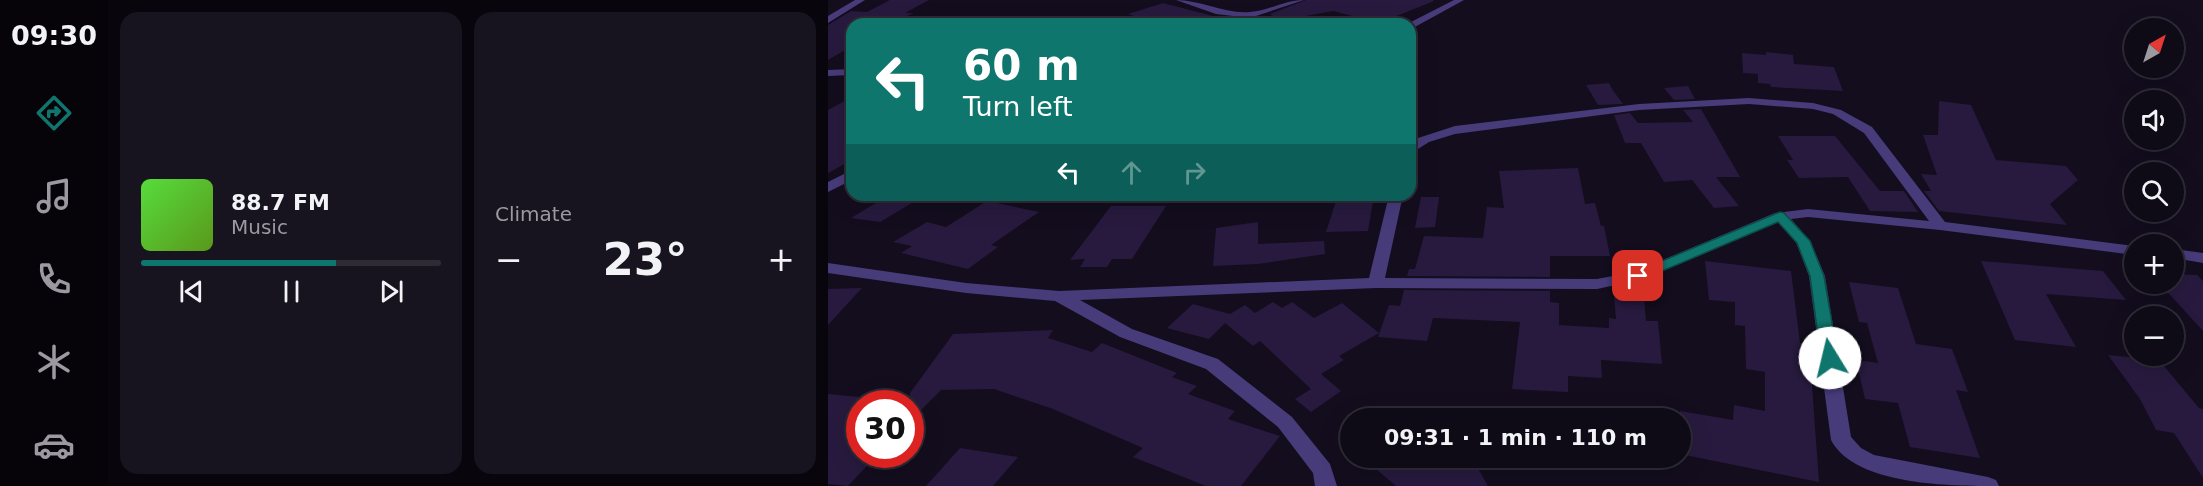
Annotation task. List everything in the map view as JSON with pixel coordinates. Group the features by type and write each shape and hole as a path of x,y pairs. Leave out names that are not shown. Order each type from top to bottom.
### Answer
{"street":[{"path":"828,20 861,0"},
{"path":"1180,0 1244,18"},
{"path":"1257,18 1300,0"},
{"path":"1416,23 1460,0"},
{"path":"828,72 846,72"},
{"path":"1416,143 1431,136 1455,130 1639,107 1749,101 1813,106 1837,112 1868,130 1940,226"},
{"path":"828,188 846,178"},
{"path":"1376,283 1395,201"},
{"path":"828,268 966,288 1059,296 1376,283 1597,284 1638,276 1780,216 1808,213 1940,226 2124,249"},
{"path":"1780,216 1803,241 1817,276 1841,440 1854,453 1869,462 1988,486"},
{"path":"2184,255 2203,258"},
{"path":"1059,296 1126,333 1212,364 1285,422 1323,470 1326,486"}],"building":[{"path":"890,0 929,0 905,13 913,13 903,18 846,18 846,50 828,60 828,25 851,11 867,12"},
{"path":"1306,0 1434,1 1392,18 1360,18 1333,11 1295,18 1275,18 1270,14"},
{"path":"1163,3 1217,18 1139,18 1128,14"},
{"path":"1766,52 1793,55 1794,64 1834,67 1843,91 1771,87 1770,84 1758,83 1758,74 1743,73 1742,53 1766,55"},
{"path":"1609,83 1623,104 1598,105 1586,85"},
{"path":"1688,86 1695,99 1674,100 1664,88"},
{"path":"846,100 846,163 828,173 828,110"},
{"path":"1939,101 1971,105 1996,160 2066,166 2078,180 2050,204 2067,225 1939,211 1924,191 1931,191 1921,174 1937,175 1923,135 1938,135"},
{"path":"1701,109 1740,177 1716,177 1739,206 1714,208 1692,180 1664,182 1641,143 1625,143 1614,115 1630,113 1638,123 1693,122 1683,110"},
{"path":"1778,136 1835,136 1880,191 1904,191 1918,212 1870,211 1848,177 1799,178 1787,160 1793,160"},
{"path":"1578,168 1585,204 1595,203 1601,226 1604,226 1610,256 1550,256 1550,277 1407,276 1409,269 1415,269 1424,236 1483,238 1487,207 1504,208 1499,171"},
{"path":"1421,197 1439,197 1435,227 1415,228"},
{"path":"879,201 915,201 880,222 851,218"},
{"path":"987,201 1039,212 991,245 998,247 968,269 901,253 912,246 893,242 927,222 946,227"},
{"path":"1336,201 1373,201 1368,231 1326,232"},
{"path":"1111,206 1166,206 1132,259 1112,259 1107,267 1080,267 1085,259 1070,260"},
{"path":"1258,222 1258,244 1324,241 1325,254 1258,264 1213,266 1216,228"},
{"path":"1705,261 1791,271 1800,343 1809,344 1819,482 1691,456 1691,413 1733,420 1734,405 1765,411 1765,372 1746,369 1745,326 1735,325 1735,302 1709,300"},
{"path":"1981,261 2103,271 2126,300 2046,294 2076,347 2015,340"},
{"path":"2184,274 2197,275 2203,281 2203,331 2184,310 2184,306 2180,306 2169,294 2184,294"},
{"path":"1849,282 1898,288 1916,344 1952,349 1968,392 1956,390 1980,458 1910,447 1898,403 1865,399 1856,360 1878,363 1867,323 1859,322"},
{"path":"862,288 828,325 828,289"},
{"path":"1404,290 1550,291 1550,302 1559,303 1559,325 1609,328 1609,318 1616,319 1614,297 1644,298 1646,321 1658,321 1662,364 1601,360 1602,378 1568,376 1568,392 1512,389 1520,322 1433,318 1427,341 1378,337 1389,305 1400,306"},
{"path":"1273,302 1282,308 1292,302 1314,318 1342,303 1379,333 1339,356 1344,360 1321,374 1341,391 1311,412 1295,399 1311,389 1260,341 1253,346 1225,323 1209,339 1167,328 1193,304 1230,314 1245,305 1255,313"},
{"path":"1053,330 1048,338 1092,352 1102,343 1177,373 1172,377 1197,386 1188,394 1235,411 1228,419 1280,436 1241,486 1206,486 1133,457 1143,448 1053,409 994,389 941,390 924,407 924,390 912,390 953,334"},
{"path":"2108,355 2124,357 2124,366 2164,366 2199,408 2203,409 2203,478 2174,433 2156,430 2140,399"},
{"path":"828,394 846,396 846,468 865,468 848,486 828,484"},
{"path":"960,448 1018,457 993,486 926,486"},
{"path":"1375,468 1478,468 1488,486 1396,486"}],"route":[{"path":"1638,276 1780,216 1803,241 1817,276 1830,358"}]}
